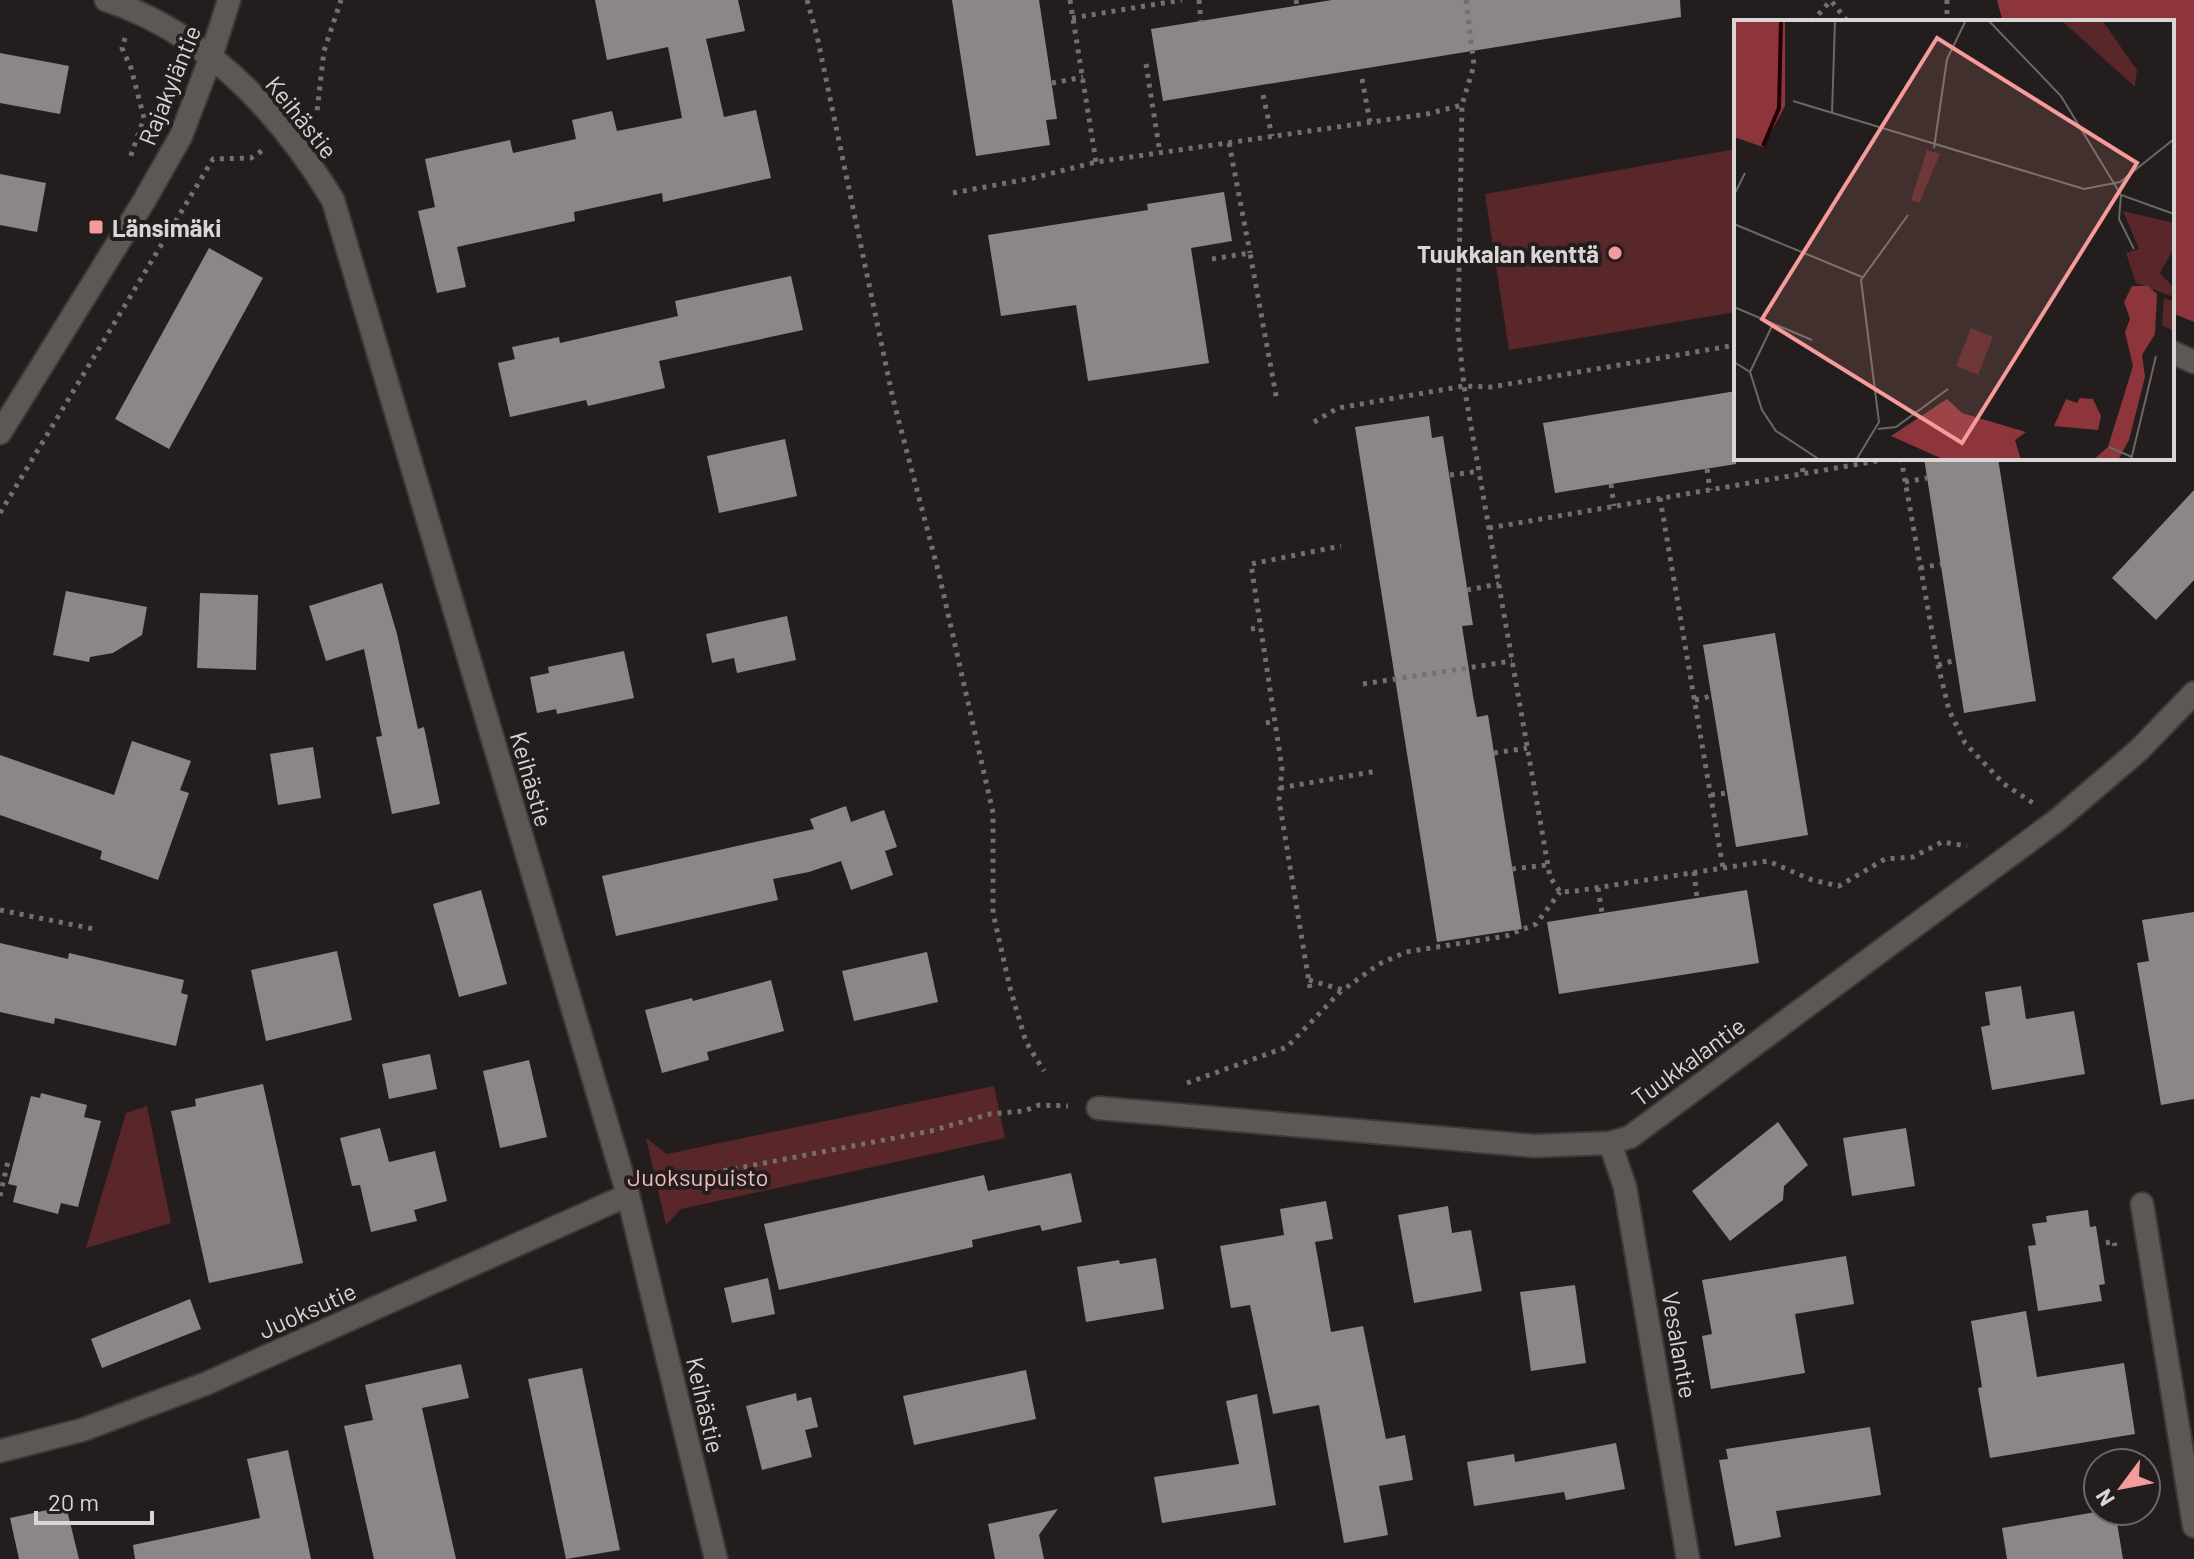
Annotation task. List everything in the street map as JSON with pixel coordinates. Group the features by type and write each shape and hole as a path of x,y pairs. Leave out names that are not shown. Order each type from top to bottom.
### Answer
{"street":[{"name":"Keihästie","path":"106,0 136,10 211,57 289,134 333,200 628,1195 716,1559"},
{"name":"Rajakyläntie","path":"0,433 181,136 229,0"},
{"path":"2174,353 2194,362"},
{"name":"Tuukkalantie","path":"1098,1108 1534,1146 1610,1143 1630,1137 2056,821 2139,750 2194,693"},
{"name":"Vesalantie","path":"1610,1143 1625,1187 1688,1559"},
{"name":"Juoksutie","path":"0,1451 82,1430 205,1384 628,1195"},
{"path":"2142,1204 2190,1481 2194,1526"}],"path":[{"path":"0,513 213,159 251,158 289,134 317,111 324,51 341,0"},
{"path":"807,0 893,399 939,574 993,813 993,913 1026,1042 1044,1071"},
{"path":"1070,0 1096,162"},
{"path":"1072,18 1182,0"},
{"path":"1199,0 1201,22"},
{"path":"1466,0 1474,65 1462,105 1458,330 1464,386 1547,865 1550,877 1560,892"},
{"path":"1814,20 1832,1 1846,20"},
{"path":"136,10 122,48 131,68 144,118"},
{"path":"1146,64 1160,153"},
{"path":"1052,83 1083,77"},
{"path":"1362,79 1370,122"},
{"path":"1263,95 1272,136"},
{"path":"953,193 1096,162 1427,114 1462,105"},
{"path":"1229,143 1277,401"},
{"path":"1212,259 1250,253"},
{"path":"1314,422 1338,408 1464,386 1491,387 1734,345"},
{"path":"1802,460 1803,474"},
{"path":"1489,528 1883,460"},
{"path":"1901,460 1949,710 1965,743 2004,784 2056,821"},
{"path":"1707,469 1710,490"},
{"path":"1450,475 1480,471"},
{"path":"1905,482 1927,478"},
{"path":"1611,484 1614,506"},
{"path":"1660,498 1723,868"},
{"path":"1310,988 1299,945 1283,849 1279,800 1282,768 1251,564 1341,546"},
{"path":"1920,568 1941,564"},
{"path":"1467,590 1499,584"},
{"path":"1251,629 1261,627"},
{"path":"1938,665 1956,660"},
{"path":"1363,684 1512,661"},
{"path":"1695,700 1711,696"},
{"path":"1266,723 1275,721"},
{"path":"1494,753 1527,748"},
{"path":"1280,788 1377,771"},
{"path":"1711,795 1727,793"},
{"path":"1182,1085 1287,1047 1322,1008 1379,964 1406,952 1506,936 1536,924 1560,892 1768,861 1812,880 1839,886 1885,859 1913,857 1942,842 1967,846"},
{"path":"1512,869 1547,865"},
{"path":"1694,872 1697,898"},
{"path":"1598,888 1602,913"},
{"path":"0,910 94,929"},
{"path":"1309,980 1343,990"},
{"path":"628,1195 660,1182 931,1131 990,1114 1024,1111 1039,1105 1098,1108"},
{"path":"0,1196 9,1157"}],"green space":[{"name":"Tuukkalan kenttä","path":"1734,149 1734,312 1509,350 1485,194"},
{"name":"Juoksupuisto","path":"994,1086 1005,1138 681,1209 666,1225 646,1138 667,1154"},
{"path":"147,1106 171,1223 86,1248 126,1113"}],"shaded area":[{"path":"1997,0 2194,0 2194,322 2174,314 2174,20 2002,20"}],"building":[{"path":"595,0 738,0 745,31 706,39 724,117 756,110 771,178 663,202 662,193 574,212 575,221 457,247 466,287 437,293 418,211 435,207 425,159 510,140 513,153 576,139 572,120 612,111 617,131 682,118 668,47 607,60"},
{"path":"952,0 1039,0 1057,119 1046,120 1050,145 976,156"},
{"path":"1332,0 1680,0 1681,17 1163,101 1151,29"},
{"path":"0,53 69,66 60,114 0,103"},
{"path":"0,174 46,183 37,232 0,225"},
{"path":"1224,192 1232,241 1191,248 1209,363 1088,381 1076,305 1001,316 988,235 1148,210 1147,204"},
{"path":"209,248 263,278 169,449 115,419"},
{"path":"791,276 803,330 659,361 665,388 588,406 586,400 510,417 498,363 515,359 512,347 559,337 560,343 678,316 675,301"},
{"path":"1734,391 1736,464 1555,493 1543,423"},
{"path":"1429,416 1432,438 1443,436 1473,625 1462,626 1473,696 1477,717 1488,715 1522,929 1437,942 1355,427"},
{"path":"785,439 797,496 719,513 707,456"},
{"path":"1924,460 1998,460 2036,701 1964,713"},
{"path":"2194,490 2194,580 2156,620 2112,578"},
{"path":"382,583 418,729 424,727 440,804 392,814 376,737 382,736 364,649 326,661 309,606"},
{"path":"66,591 147,607 142,635 113,653 90,657 89,662 53,655"},
{"path":"200,593 258,595 256,670 197,668"},
{"path":"787,616 796,660 737,673 734,658 712,663 706,634"},
{"path":"1775,633 1808,835 1736,847 1703,645"},
{"path":"624,651 634,698 557,714 556,709 537,713 530,677 549,673 548,667"},
{"path":"132,741 191,761 180,790 189,793 158,880 100,859 102,851 0,815 0,755 114,795"},
{"path":"313,747 321,798 278,805 270,754"},
{"path":"846,806 851,822 884,810 897,847 885,851 893,875 851,890 841,861 809,872 773,879 778,900 616,936 602,876 814,829 810,819"},
{"path":"481,890 507,984 459,997 433,904"},
{"path":"1747,890 1759,963 1559,994 1547,922"},
{"path":"2194,912 2194,1099 2161,1105 2137,963 2149,961 2142,920"},
{"path":"0,943 68,959 69,953 184,980 181,993 188,995 176,1046 55,1018 54,1024 0,1012"},
{"path":"337,951 352,1020 266,1041 251,970"},
{"path":"927,952 938,1002 854,1021 842,971"},
{"path":"771,980 784,1031 707,1052 709,1060 662,1073 645,1010"},
{"path":"2021,986 2026,1019 2074,1011 2085,1074 1992,1090 1981,1027 1990,1025 1985,992"},
{"path":"430,1054 437,1089 389,1099 382,1064"},
{"path":"529,1060 547,1137 500,1148 483,1071"},
{"path":"263,1084 303,1263 209,1283 171,1111 196,1106 195,1099"},
{"path":"41,1093 87,1105 84,1117 101,1121 78,1207 61,1203 58,1214 13,1202 17,1186 8,1184 31,1096 40,1098"},
{"path":"1778,1122 1808,1165 1784,1186 1783,1200 1730,1241 1692,1191"},
{"path":"380,1128 389,1162 435,1151 447,1201 414,1210 417,1221 371,1232 360,1185 352,1186 340,1138"},
{"path":"1906,1128 1915,1186 1852,1196 1843,1138"},
{"path":"1071,1173 1082,1222 1042,1231 1040,1225 972,1240 973,1247 779,1290 764,1224 984,1175 988,1191"},
{"path":"1326,1201 1333,1239 1315,1242 1331,1332 1363,1326 1386,1439 1405,1435 1413,1480 1379,1486 1388,1535 1344,1543 1319,1405 1273,1414 1250,1305 1231,1308 1220,1246 1284,1235 1280,1209"},
{"path":"1448,1206 1452,1233 1471,1230 1482,1291 1414,1303 1398,1215"},
{"path":"2088,1210 2090,1227 2096,1226 2105,1284 2099,1285 2102,1301 2038,1311 2028,1246 2036,1245 2032,1224 2047,1222 2046,1216"},
{"path":"1846,1256 1854,1304 1795,1314 1805,1373 1711,1389 1702,1336 1712,1334 1702,1280"},
{"path":"1156,1258 1164,1309 1086,1322 1077,1267"},
{"path":"768,1278 775,1314 732,1323 724,1288"},
{"path":"1575,1285 1586,1363 1531,1371 1520,1292"},
{"path":"190,1299 201,1329 102,1368 91,1339"},
{"path":"2026,1311 2037,1377 2124,1363 2135,1434 1990,1458 1971,1321"},
{"path":"461,1364 469,1398 422,1408 456,1559 374,1559 344,1426 373,1420 365,1385"},
{"path":"582,1368 620,1550 566,1559 528,1379"},
{"path":"1026,1370 1036,1419 914,1445 903,1396"},
{"path":"796,1393 797,1401 811,1397 818,1427 805,1430 812,1457 762,1470 746,1406"},
{"path":"1257,1394 1276,1505 1162,1523 1154,1477 1239,1464 1226,1401"},
{"path":"1870,1427 1881,1495 1776,1511 1781,1537 1735,1546 1719,1460 1728,1459 1726,1449"},
{"path":"1616,1443 1625,1489 1566,1500 1564,1492 1474,1506 1467,1462 1514,1454 1515,1462"},
{"path":"288,1450 311,1559 135,1559 133,1545 260,1518 247,1459"},
{"path":"66,1506 79,1559 19,1559 10,1518"},
{"path":"1058,1509 1039,1535 1044,1559 995,1559 988,1524"},
{"path":"2082,1514 2082,1527 2118,1527 2123,1559 2007,1559 2002,1528"}],"place":[{"name":"Länsimäki","path":"96,227"},
{"name":"Tuukkalan kenttä","path":"1615,253"}]}
